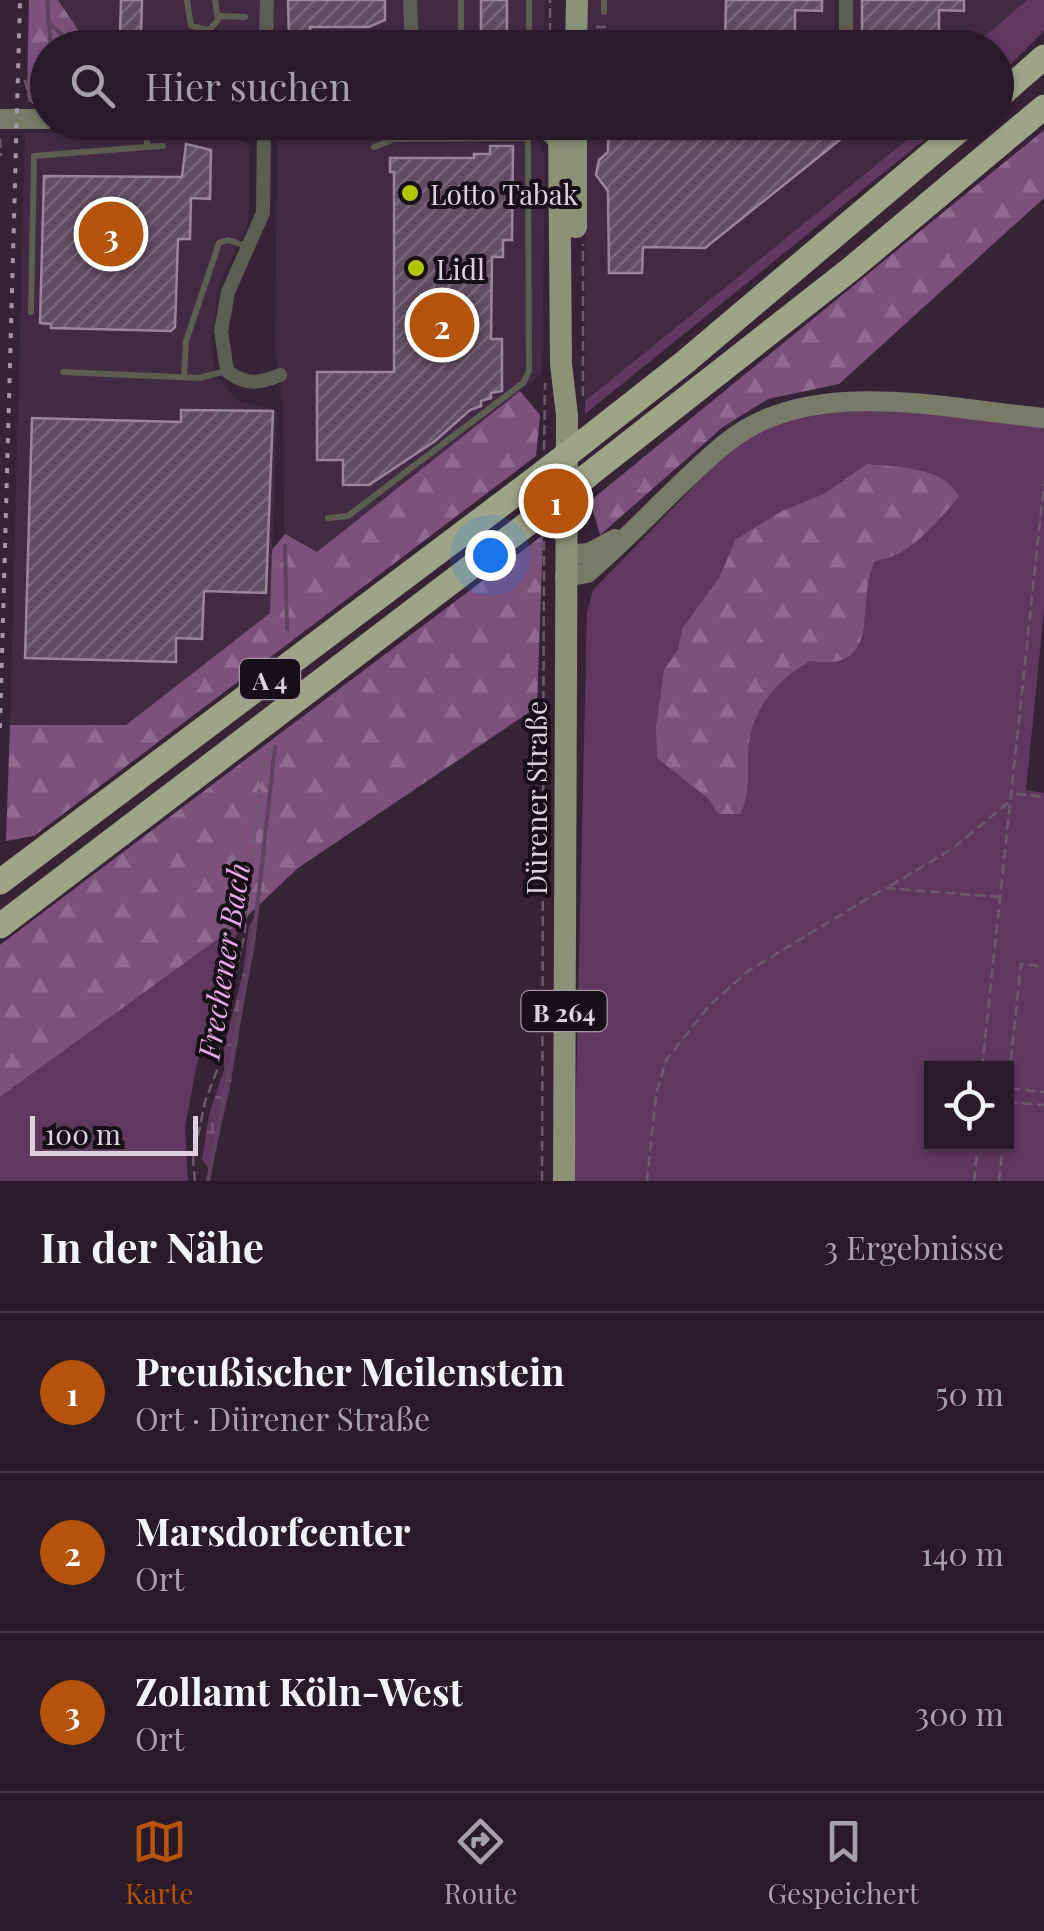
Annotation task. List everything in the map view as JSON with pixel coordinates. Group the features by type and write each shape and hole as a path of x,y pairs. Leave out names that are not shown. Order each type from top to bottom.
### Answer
{"highway":[{"path":"1014,83 1044,57"},
{"name":"A 4","path":"1014,132 1044,107"},
{"name":"A 4","path":"0,882 686,362 948,140"},
{"name":"A 4","path":"0,926 542,518 587,476 852,268 1005,140"}],"main road":[{"path":"562,0 562,30"},
{"path":"576,0 581,30"},
{"name":"Dürener Straße","path":"558,140 562,364 575,406"},
{"name":"Dürener Straße","path":"564,1181 566,566 576,371 576,140"}],"street":[{"path":"266,30 267,0"},
{"path":"410,0 411,30"},
{"path":"846,0 846,30"},
{"path":"0,119 30,114"},
{"path":"264,140 264,212 228,292 220,331 228,371 250,383 280,375"},
{"path":"566,566 630,532 728,441 784,410 821,402 854,401 1044,418"}],"lane":[{"path":"187,0 191,26 210,30 219,16 215,0"},
{"path":"461,0 461,30"},
{"path":"528,30 529,0"},
{"path":"604,0 604,12"},
{"path":"219,16 245,16"},
{"path":"147,140 147,147"},
{"path":"374,147 392,140"},
{"path":"328,518 348,516 526,378 528,140"},
{"path":"31,312 34,156 163,146"},
{"path":"184,378 186,341 219,243 228,240 247,247"},
{"path":"63,372 184,378 228,371"}],"path":[{"path":"550,0 550,30"},
{"path":"598,30 606,26"},
{"path":"24,80 30,93"},
{"path":"0,138 1,156"},
{"path":"575,406 583,243"},
{"path":"526,378 545,387"},
{"path":"542,468 544,441"},
{"path":"983,1061 1044,484"},
{"path":"542,518 542,1181"},
{"path":"195,1181 197,1140 219,1065 218,1046 244,937 261,775 272,747"},
{"path":"1013,794 1044,797"},
{"path":"649,1181 660,1074 682,1036 748,971 841,911 889,888 952,849 990,813 1012,800"},
{"path":"889,888 1002,896"},
{"path":"1011,1061 1021,964 1044,966"},
{"path":"1014,1089 1044,1092"},
{"path":"1014,1104 1044,1106"},
{"path":"974,1181 977,1151"},
{"path":"999,1181 1001,1151"}],"shaded area":[{"path":"59,0 545,0 544,30 78,30"},
{"path":"588,0 835,0 835,30 588,30"},
{"path":"853,0 1044,0 1044,31 1014,61 1014,30 853,30"},
{"path":"25,133 30,133 30,140 242,140 249,145 249,220 219,286 211,342 215,374 238,401 277,411 270,613 126,726 10,725"},
{"path":"537,140 545,155 542,373 317,553 285,534 283,405 275,351 277,143"},
{"path":"586,140 924,140 585,414"}],"green space":[{"path":"29,0 58,0 78,30 30,30 30,100"},
{"path":"1027,0 1044,0 1044,31 1014,61 1014,30 992,30"},
{"path":"1044,130 1044,198 839,384 768,399 723,427 600,535 590,501"},
{"path":"907,140 924,140 585,414 585,401"},
{"path":"520,391 540,415 536,456 34,836 6,841 10,725 126,725 270,613 272,550 285,534 317,552"},
{"path":"857,408 1044,424 1044,611 1026,790 1044,793 1044,1181 574,1181 587,612 593,590 735,444 787,417"},
{"path":"867,464 932,474 953,487 959,497 911,545 875,561 869,578 863,631 849,656 834,662 810,661 785,678 766,699 753,724 746,798 740,814 718,814 709,799 657,758 656,728 664,670 678,650 682,629 719,578 736,539 782,511 824,494"},
{"path":"543,535 537,707 298,868 240,923 0,1097 0,945"},
{"path":"260,905 230,1088 211,1171 202,1160 209,1115 224,1070 224,1047 243,972 249,927"},
{"path":"240,923 197,1063 185,1127 188,1181 0,1181 0,1097"}],"building":[{"path":"121,0 142,0 141,30 120,30"},
{"path":"288,0 385,0 385,20 369,27 289,30"},
{"path":"481,0 507,0 507,30 481,30"},
{"path":"726,0 822,0 822,11 795,10 795,30 725,30"},
{"path":"862,0 964,0 964,11 939,10 939,30 862,30"},
{"path":"608,140 840,140 705,248 643,247 642,273 609,273 608,191 596,175 599,160 608,152"},
{"path":"186,144 211,150 210,199 191,198 190,239 178,239 175,327 171,331 51,328 51,324 40,323 44,176 182,177"},
{"path":"490,146 513,146 512,240 503,240 503,257 492,257 491,339 502,339 502,391 491,393 491,398 481,401 481,406 470,410 435,441 369,485 343,485 343,460 317,460 317,372 394,372 394,172 390,172 390,158 474,158 474,154 490,154"},
{"path":"181,410 273,411 266,593 204,591 202,639 176,638 176,662 25,658 32,418 181,422"}],"waterway":[{"name":"Frechener Bach","path":"47,0 50,30"},
{"name":"Frechener Bach","path":"48,22 57,30"},
{"name":"Frechener Bach","path":"285,546 287,629"},
{"name":"Frechener Bach","path":"208,1181 253,944 275,747"}],"railway":[{"path":"0,728 20,0"}],"place":[{"name":"Lotto Tabak","path":"410,193"},
{"name":"Zollamt Köln-West","path":"111,234"},
{"name":"Lidl","path":"416,268"},
{"name":"Marsdorfcenter","path":"442,325"},
{"name":"Preußischer Meilenstein","path":"556,501"}]}
